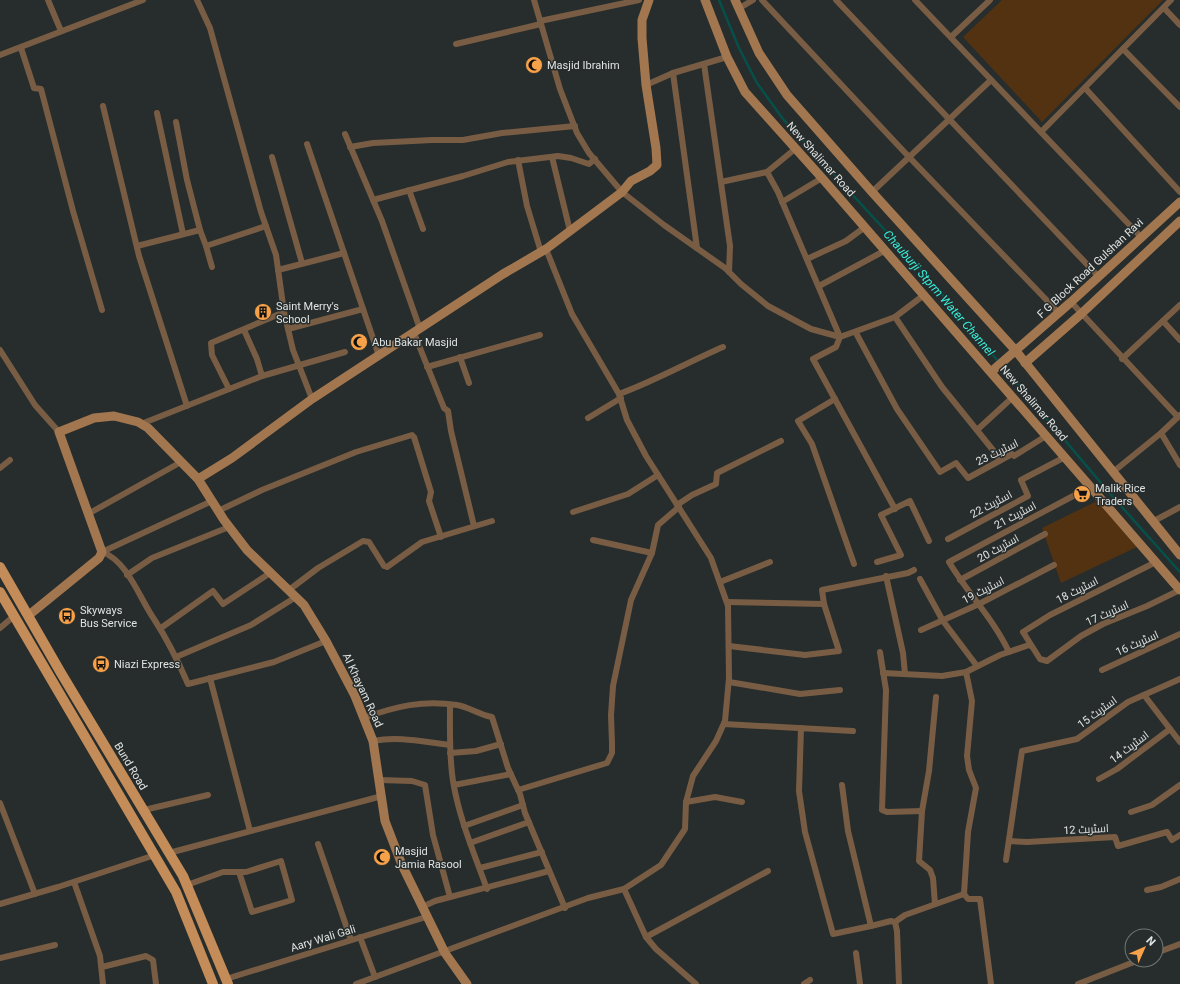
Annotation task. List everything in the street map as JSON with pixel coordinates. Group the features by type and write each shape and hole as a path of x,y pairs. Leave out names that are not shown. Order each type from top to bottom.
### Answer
{"main road":[{"name":"Bund Road","path":"0,567 60,673 144,810 187,885 227,982"},
{"path":"0,592 176,892 213,984"}],"street":[{"path":"48,0 61,31"},
{"path":"0,55 143,0"},
{"path":"197,0 210,28 266,226 276,255 284,312 288,329 299,366 312,400"},
{"path":"534,0 560,89 574,126 595,159 622,192 729,272 768,306 812,329 840,337 856,333 895,318 924,295"},
{"path":"456,44 540,22 639,0"},
{"path":"198,479 232,458 312,400 543,251 622,192 631,180 650,171 657,165 656,148 646,85 642,20 649,0"},
{"name":"New Shalimar Road","path":"705,0 727,57 745,92 886,250 924,295 994,370 1013,397 1180,590"},
{"path":"735,0 759,53 787,95 1013,354 1025,363 1180,555"},
{"path":"738,9 753,0"},
{"path":"762,0 909,157 1059,313"},
{"path":"836,0 1099,277"},
{"path":"915,0 1141,237"},
{"path":"951,37 990,0"},
{"path":"1042,132 1171,0"},
{"path":"1164,8 1180,25"},
{"path":"21,48 34,88 41,89 72,212 102,310"},
{"path":"1123,49 1180,107"},
{"path":"646,85 673,73 727,57"},
{"path":"704,64 730,246 729,272"},
{"path":"673,73 697,248"},
{"path":"872,192 991,80"},
{"path":"1085,88 1180,192"},
{"path":"103,106 137,246 187,406"},
{"path":"157,113 183,234"},
{"path":"176,122 187,180 200,230 212,267"},
{"path":"350,147 373,143 463,140 502,133 574,126"},
{"path":"345,134 382,221 427,367 444,408 448,412 474,526"},
{"path":"307,144 379,356"},
{"path":"721,182 767,172 795,149"},
{"path":"272,157 302,264"},
{"path":"373,200 463,176 495,165 518,160 552,157 571,158 589,164 595,159"},
{"path":"552,157 570,231"},
{"path":"356,984 588,898 624,888 661,865 685,829 686,802 693,776 716,741 724,724 729,682 729,646 727,602 720,582 711,558 658,476 627,420 620,396 572,314 543,251 527,206 518,160"},
{"path":"767,172 782,202 840,337 836,347 813,359 895,509"},
{"path":"782,202 822,178"},
{"path":"409,190 423,229"},
{"name":"F G Block Road Gulshan Ravi","path":"994,370 1099,277 1180,202"},
{"path":"1025,363 1081,314 1180,221"},
{"path":"206,246 266,226"},
{"path":"807,259 846,241 865,227"},
{"path":"137,246 200,230"},
{"path":"819,286 886,250"},
{"path":"278,270 344,253"},
{"path":"1071,302 1122,359 1179,416 1161,433 1113,472"},
{"path":"1122,359 1180,305"},
{"path":"288,329 363,308"},
{"path":"229,389 212,355 211,343 284,312"},
{"path":"895,318 942,387 1001,460"},
{"path":"1163,321 1180,340"},
{"path":"244,330 257,358 262,376"},
{"name":"اسٹریٹ 23","path":"856,333 897,409 940,472 956,463 968,478 1012,454 1014,456 1046,436"},
{"path":"427,367 540,335"},
{"path":"588,418 620,396 651,382 673,369 723,347"},
{"path":"0,350 36,405 59,432 102,552"},
{"path":"141,424 262,376 345,352"},
{"path":"460,357 469,383"},
{"path":"977,430 1013,397"},
{"path":"835,399 798,421 812,444 854,564"},
{"name":"Al Khayam Road","path":"59,432 94,418 114,416 123,416 148,428 198,479 218,511 246,550 304,605 326,641 355,696 373,741 385,821 402,865 445,952 467,984"},
{"path":"1161,433 1180,465"},
{"path":"218,511 262,490 356,452 412,435 414,436 431,492 430,501 441,537"},
{"path":"518,790 607,763 612,753 611,715 613,686 620,648 631,600 652,553 658,524 692,495 716,484 717,473 781,441"},
{"name":"اسٹریٹ 22","path":"948,539 1028,496 1021,480 1065,457"},
{"path":"0,468 10,460"},
{"path":"88,514 181,462"},
{"path":"573,512 620,498 635,491 658,476"},
{"name":"اسٹریٹ 21","path":"960,580 949,562 1090,486"},
{"path":"28,615 99,558 102,552 212,501"},
{"path":"877,562 901,555 882,515 910,501 929,541"},
{"path":"1152,522 1180,507"},
{"path":"289,590 318,568 363,541 369,542 384,566 387,568 422,542 492,521"},
{"path":"127,575 152,558 229,527"},
{"name":"اسٹریٹ 20","path":"960,580 1045,534"},
{"path":"593,540 652,553"},
{"path":"102,552 109,554 142,596 153,618 161,628 188,684 274,662 326,641"},
{"path":"720,582 770,562"},
{"name":"اسٹریٹ 18","path":"1031,646 1023,632 1050,615 1156,562"},
{"name":"اسٹریٹ 19","path":"921,630 979,604 1054,565"},
{"path":"729,646 805,655 839,650 824,604 822,590 886,576 908,573 914,570"},
{"path":"161,628 213,591 223,604 270,573"},
{"path":"886,576 903,653 904,674"},
{"path":"920,579 943,621 977,666"},
{"path":"960,580 999,631 1009,652"},
{"name":"اسٹریٹ 17","path":"1031,646 1040,658 1047,661 1081,636 1102,624 1147,606 1180,590"},
{"path":"176,657 251,625 296,596"},
{"path":"727,602 824,604"},
{"path":"0,628 14,616"},
{"name":"اسٹریٹ 16","path":"1102,670 1180,634"},
{"path":"883,673 942,676 966,672 1009,652 1029,645 1031,646"},
{"path":"880,652 886,690 882,810 886,812 922,811"},
{"path":"966,672 972,701 967,756 969,770 976,788 968,832 964,894 968,899 980,899 991,984"},
{"path":"210,678 250,831"},
{"name":"اسٹریٹ 15","path":"1008,841 1022,751 1077,739 1128,702 1180,679"},
{"path":"729,682 800,694 840,690"},
{"path":"1144,695 1180,742"},
{"path":"936,697 929,771 922,811 919,861 930,870 933,878 936,904"},
{"path":"364,718 399,706 424,704 458,705 480,715 492,718 529,822 564,908"},
{"path":"450,705 450,753 454,785 464,826 487,889"},
{"path":"724,724 853,731"},
{"path":"801,728 799,791 805,832 833,934 891,921 895,922 906,915 964,894"},
{"name":"اسٹریٹ 14","path":"1100,780 1170,729"},
{"path":"373,741 386,738 412,739 450,745"},
{"path":"450,753 476,751 501,744"},
{"path":"454,785 511,774"},
{"path":"379,780 412,780 426,785 433,835 450,897"},
{"path":"842,785 848,831 871,926"},
{"path":"1131,812 1152,805 1180,785"},
{"path":"144,810 208,795"},
{"path":"169,853 313,816 382,796"},
{"path":"686,802 715,797 742,802"},
{"path":"0,803 34,894"},
{"path":"464,826 523,805"},
{"path":"470,843 529,822"},
{"name":"اسٹریٹ 12","path":"1008,841 1027,842 1116,837 1118,846 1167,832 1172,840 1180,835"},
{"path":"1006,860 1008,841"},
{"path":"318,844 352,940"},
{"path":"480,868 542,852"},
{"path":"0,904 74,882 155,855"},
{"path":"187,885 223,872 240,872 246,872 281,861 292,900 252,912 240,872"},
{"path":"422,907 435,901 487,889 550,871"},
{"path":"646,937 768,871"},
{"path":"1147,890 1161,887 1180,879"},
{"path":"74,882 100,956 103,984"},
{"path":"624,888 646,937 656,949 696,984"},
{"name":"Aary Wali Gali","path":"227,982 426,916"},
{"path":"895,922 898,935 899,984"},
{"path":"360,937 375,976"},
{"path":"1164,950 1179,944"},
{"path":"0,958 55,945"},
{"path":"856,953 860,984"},
{"path":"102,968 146,956 152,960 156,984"},
{"path":"1078,984 1124,966"},
{"path":"804,984 810,980"}],"shaded area":[{"path":"1002,0 1163,0 1042,122 963,37"},
{"path":"1101,499 1141,545 1061,583 1042,528"}],"waterway":[{"name":"Chauburji Stprm Water Channel","path":"719,0 739,48 757,83 783,119 917,265 1112,496 1180,572"}],"place":[{"name":"Masjid Ibrahim","path":"534,65"},
{"name":"Saint Merry's School","path":"263,312"},
{"name":"Abu Bakar Masjid","path":"359,342"},
{"name":"Malik Rice Traders","path":"1082,494"},
{"name":"Skyways Bus Service","path":"67,616"},
{"name":"Niazi Express","path":"101,664"},
{"name":"Masjid Jamia Rasool","path":"382,857"}]}
